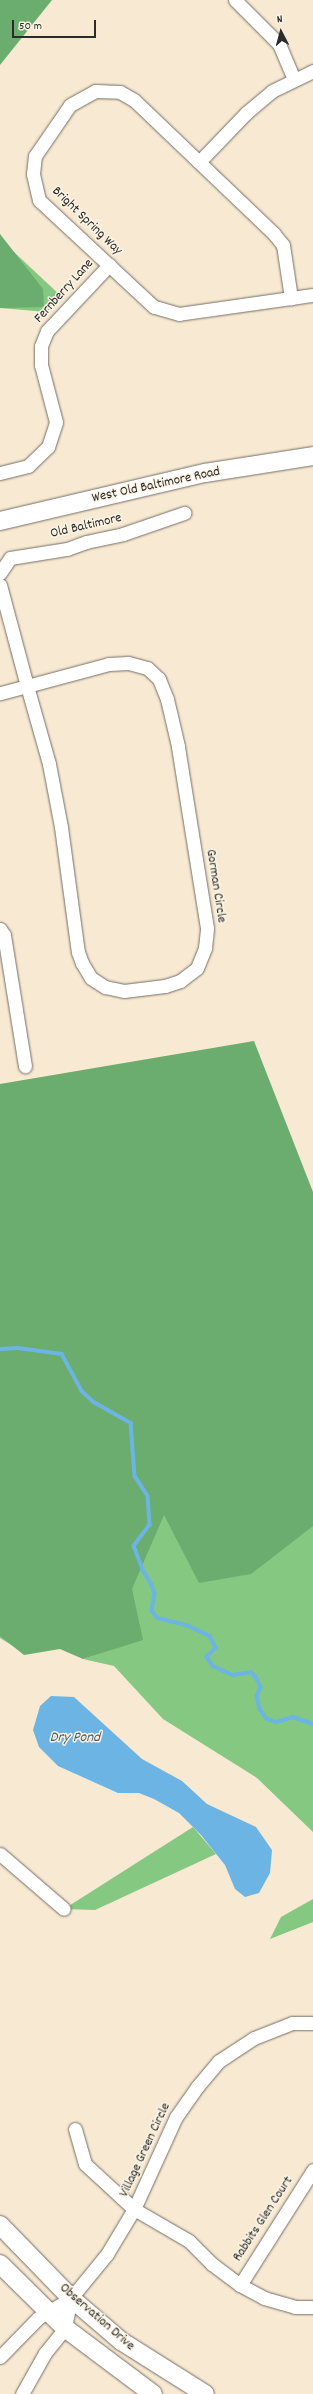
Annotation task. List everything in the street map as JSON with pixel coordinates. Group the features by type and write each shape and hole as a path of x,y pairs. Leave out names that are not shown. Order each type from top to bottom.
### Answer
{"street":[{"path":"235,0 279,44 294,79"},
{"path":"199,162 246,113 272,91 294,79 313,72"},
{"name":"Bright Spring Way","path":"291,298 283,245 134,100 120,92 95,91 70,104 35,156 33,174 39,200 154,307 180,314 313,295"},
{"name":"Fernberry Lane","path":"0,473 28,466 48,447 56,422 41,365 41,346 47,331 109,265"},
{"name":"West Old Baltimore Road","path":"0,521 205,473 313,456"},
{"name":"Old Baltimore","path":"0,572 10,558 67,549 86,542 123,534 184,513"},
{"path":"0,584 27,686"},
{"name":"Gorman Circle","path":"0,693 109,664 128,663 147,668 159,679 167,699 178,746 207,928 205,948 197,968 180,981 165,986 124,991 105,987 91,978 82,963 78,952 61,827 49,764 27,686"},
{"path":"0,929 4,935 25,1066"},
{"path":"0,1854 64,1909"},
{"name":"Village Green Circle","path":"313,2023 292,2023 254,2038 219,2061 197,2087 176,2117 134,2209 188,2241 212,2264 240,2285 264,2298 295,2307 313,2307"},
{"path":"0,2357 38,2318 72,2298 107,2254 134,2209 85,2164 75,2130"},
{"name":"Rabbits Glen Court","path":"240,2285 313,2170"},
{"name":"Observation Drive","path":"0,2225 72,2298 122,2341 205,2394"},
{"name":"Observation Drive","path":"0,2264 65,2328 153,2394"},
{"path":"22,2394 45,2353 65,2328 72,2298"}],"green space":[{"path":"0,0 52,0 0,65"},
{"path":"0,234 43,289 44,307 0,308"},
{"path":"0,239 61,296 47,312 0,308"},
{"path":"254,1041 313,1192 313,1526 251,1574 199,1583 164,1515 132,1589 143,1640 83,1659 60,1649 24,1655 0,1636 0,1084"},
{"path":"0,1151 313,1248 313,1832 257,1778 163,1719 114,1666 83,1659 125,1645 123,1643 23,1652 0,1638"},
{"path":"193,1827 216,1854 95,1910 64,1909"},
{"path":"313,1899 313,1922 270,1939 281,1917"}],"water":[{"name":"Dry Pond","path":"51,1696 74,1697 142,1759 182,1781 207,1804 256,1827 272,1850 270,1873 259,1893 245,1897 235,1889 225,1865 201,1835 179,1813 154,1799 139,1793 118,1793 58,1766 39,1747 33,1730 40,1706"}],"waterway":[{"path":"0,1349 18,1348 62,1354 82,1391 94,1402 131,1423 135,1476 148,1496 150,1525 134,1546 143,1570 152,1585 155,1594 152,1611 158,1618 187,1625 210,1636 216,1648 207,1657 213,1666 233,1675 251,1672 256,1677 261,1687 257,1696 260,1709 267,1719 277,1722 293,1717 313,1724"}]}
